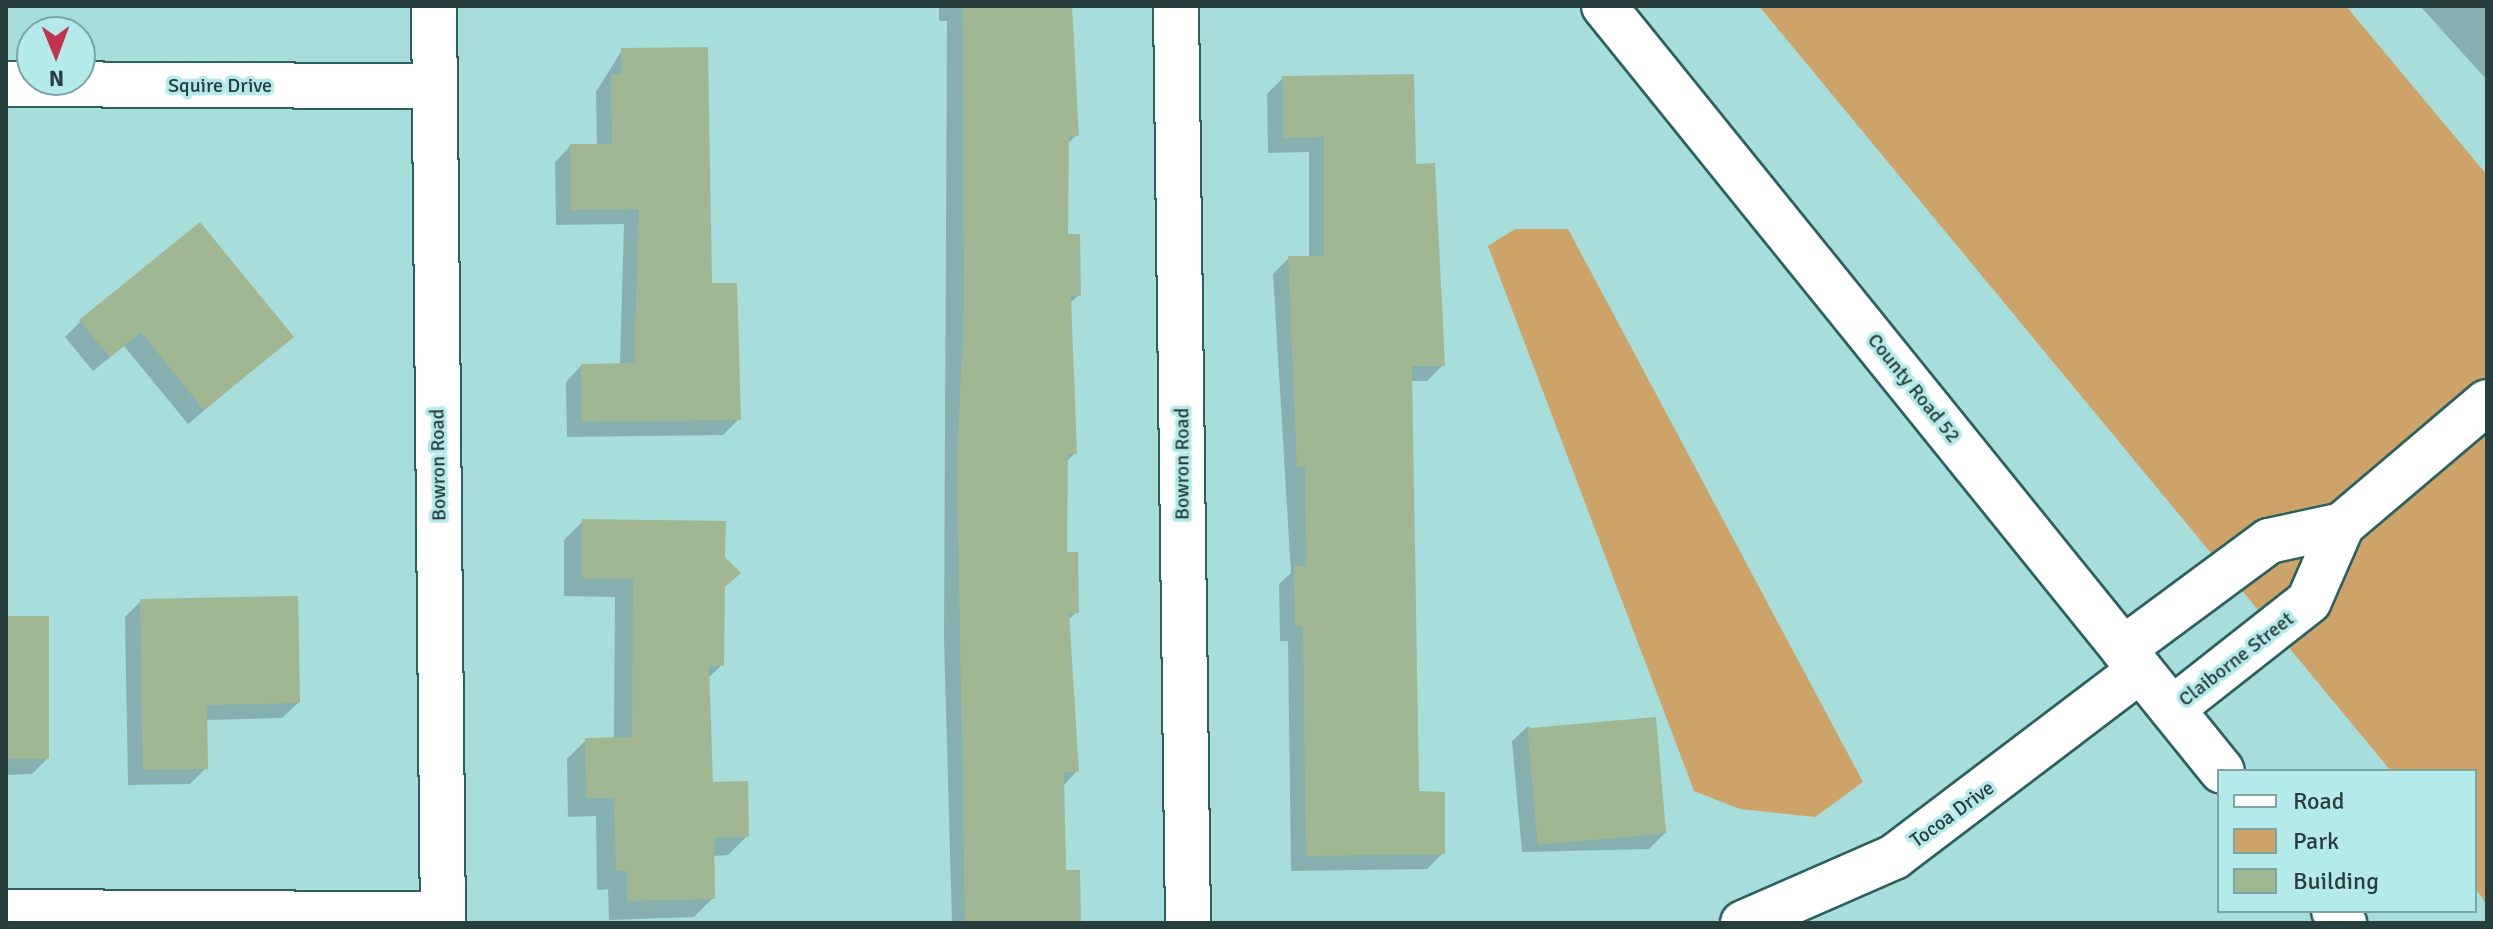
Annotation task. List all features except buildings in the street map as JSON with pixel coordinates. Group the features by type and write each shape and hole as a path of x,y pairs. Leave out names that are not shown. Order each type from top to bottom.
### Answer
{"street":[{"name":"Bowron Road","path":"434,6 443,918"},
{"name":"Bowron Road","path":"1176,6 1188,923"},
{"name":"County Road 52","path":"1604,6 2220,769"},
{"name":"Squire Drive","path":"6,84 434,86"},
{"name":"Claiborne Street","path":"2172,709 2309,601 2342,525 2487,402"},
{"name":"Claiborne Street","path":"2132,660 2269,541 2342,525"},
{"name":"Tocoa Drive","path":"1743,923 1817,910 1947,820 2132,660"},
{"path":"6,912 443,918"}],"green space":[{"path":"1759,6 2346,6 2487,175 2487,905 2477,891 2477,769 2389,769"},
{"path":"1515,229 1568,229 1863,782 1815,817 1740,809 1694,791 1488,246"}]}
